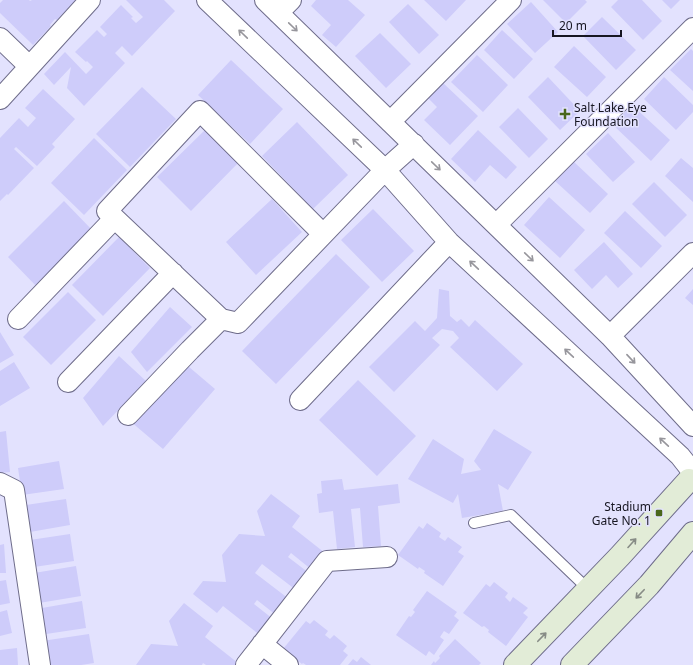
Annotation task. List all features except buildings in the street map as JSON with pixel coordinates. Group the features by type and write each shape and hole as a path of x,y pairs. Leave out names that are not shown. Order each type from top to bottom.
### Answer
{"main road":[{"path":"515,665 692,478"},
{"path":"572,665 649,585 693,533"}],"street":[{"path":"0,99 90,0"},
{"path":"207,0 386,170 449,242 680,456 692,478"},
{"path":"390,122 511,0"},
{"path":"278,4 390,122 610,336 693,426"},
{"path":"496,225 693,28"},
{"path":"0,38 29,66"},
{"path":"323,234 200,110 106,211 221,319 238,323 323,234 386,170 414,144"},
{"path":"18,318 114,218"},
{"path":"300,400 449,242"},
{"path":"610,336 693,253"},
{"path":"68,382 173,273"},
{"path":"128,415 221,319"},
{"path":"0,483 14,490 40,665"},
{"path":"246,665 327,561 387,557"},
{"path":"262,644 288,665"}],"lane":[{"path":"474,523 511,515 588,589"}],"place":[{"name":"Salt Lake Eye Foundation","path":"565,114"},
{"name":"Stadium Gate No. 1","path":"659,513"}]}
